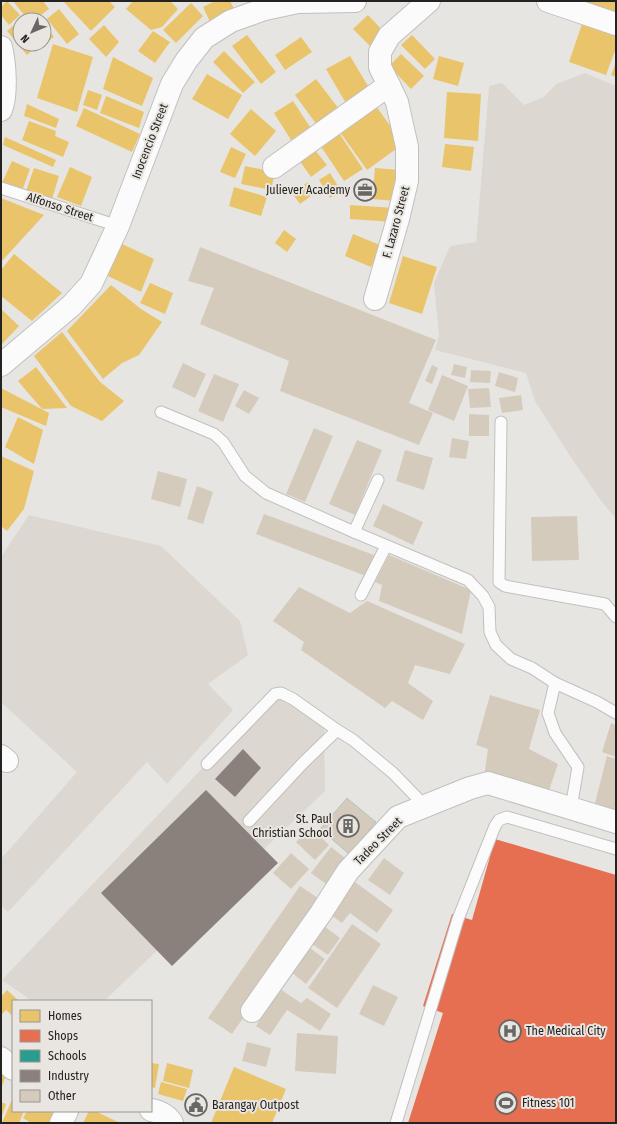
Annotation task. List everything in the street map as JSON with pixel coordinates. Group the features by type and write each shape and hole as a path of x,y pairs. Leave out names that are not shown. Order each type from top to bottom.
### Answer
{"street":[{"name":"Inocencio Street","path":"1,365 70,306 91,284 118,226 172,84 204,38 232,21 265,9 298,1 355,1"},
{"name":"F. Lazaro Street","path":"375,299 398,220 407,181 407,147 398,102 380,67 380,52 389,36 429,1"},
{"path":"548,1 616,24"},
{"path":"1,47 4,63 4,102 1,110"},
{"path":"274,167 389,85"},
{"name":"Tadeo Street","path":"252,1011 321,913 348,871 398,817 470,788 488,783 616,822"},
{"path":"1,1058 12,1068"},
{"path":"152,1110 169,1118 172,1123"},
{"path":"61,1123 66,1112"}],"lane":[{"name":"Alfonso Street","path":"1,188 118,226"},
{"path":"161,412 214,434 223,442 245,476 266,493 386,546 468,580 483,596 489,607 490,632 496,645 511,659 532,668 555,683 597,702 616,713"},
{"path":"501,422 499,582 505,586 605,604 616,617"},
{"path":"354,532 378,480"},
{"path":"361,595 386,546"},
{"path":"555,683 548,713 555,733 578,767 571,808"},
{"path":"207,764 275,694 281,693 294,699 353,740 393,773 426,806"},
{"path":"249,821 303,763 337,730"},
{"path":"396,1123 458,919 495,826 499,820 506,817 616,850"}],"shaded area":[{"path":"585,73 616,86 616,519 602,502 572,459 535,401 526,373 435,350 439,336 434,283 450,246 476,242 489,86 502,83 524,105 544,97 556,84"},
{"path":"29,515 161,546 240,621 248,655 208,684 233,710 167,784 147,762 8,912 1,906 1,859 77,772 1,702 1,557"},
{"path":"280,686 324,718 325,791 105,1000 31,1000 2,980"}],"building: Homes":[{"path":"7,1 17,12 12,12 12,22 9,25 1,15 1,7"},
{"path":"13,1 43,1 49,9 45,12 22,12"},
{"path":"63,1 109,1 115,7 91,31"},
{"path":"133,1 170,1 178,9 162,27 151,30 126,9"},
{"path":"215,1 230,1 237,14 212,26 203,7"},
{"path":"584,1 616,1 616,14"},
{"path":"191,3 203,16 176,43 163,30"},
{"path":"59,9 79,34 67,44 52,25 52,15"},
{"path":"368,15 385,33 371,47 353,29"},
{"path":"582,24 616,36 616,48 606,75 569,62"},
{"path":"104,25 119,42 106,57 89,39"},
{"path":"12,27 12,37 7,31"},
{"path":"153,31 170,42 155,63 138,51"},
{"path":"247,35 276,72 261,84 232,46"},
{"path":"412,35 435,59 425,69 401,45"},
{"path":"301,37 312,52 285,70 275,55"},
{"path":"53,44 93,57 77,112 37,98 51,52 52,52"},
{"path":"224,51 255,82 243,93 213,62"},
{"path":"401,54 424,76 411,89 389,66"},
{"path":"350,56 371,91 347,105 326,69"},
{"path":"439,56 464,63 458,86 433,79"},
{"path":"113,57 153,78 142,106 103,89"},
{"path":"616,62 616,77 611,75"},
{"path":"207,74 242,95 228,119 192,99"},
{"path":"316,79 339,109 317,125 295,95"},
{"path":"88,90 102,95 97,110 83,105"},
{"path":"447,92 481,94 478,141 444,138"},
{"path":"106,96 144,112 139,128 100,113"},
{"path":"293,101 310,127 291,140 274,113"},
{"path":"27,104 59,119 56,128 24,116"},
{"path":"376,106 403,144 367,170 340,132"},
{"path":"84,108 140,134 132,152 76,126"},
{"path":"251,109 276,131 255,156 230,134"},
{"path":"29,121 56,131 55,136 69,142 63,157 22,140"},
{"path":"339,133 363,169 344,181 320,145"},
{"path":"5,137 56,160 53,167 3,145"},
{"path":"445,144 474,147 471,171 442,167"},
{"path":"231,147 246,154 235,178 220,172"},
{"path":"314,149 327,165 311,177 299,160"},
{"path":"12,161 30,169 22,191 2,183"},
{"path":"245,166 275,172 271,190 241,184"},
{"path":"70,167 92,177 81,206 57,197"},
{"path":"34,168 59,176 52,199 26,191"},
{"path":"375,168 399,170 396,201 372,199"},
{"path":"330,173 341,191 330,198 319,180"},
{"path":"308,182 315,193 300,204 292,193"},
{"path":"234,187 267,197 261,216 229,206"},
{"path":"1,198 44,215 1,262"},
{"path":"350,205 394,208 393,222 350,219"},
{"path":"284,230 296,239 287,252 275,243"},
{"path":"353,234 380,245 371,267 345,256"},
{"path":"120,243 154,259 141,292 108,276"},
{"path":"14,254 62,293 32,321 1,296 1,270"},
{"path":"403,256 437,267 422,314 389,303"},
{"path":"150,283 173,293 165,314 140,303"},
{"path":"111,285 141,309 162,322 139,355 122,363 103,379 67,331"},
{"path":"1,309 19,326 1,345"},
{"path":"62,332 100,382 124,401 102,421 71,406 34,356"},
{"path":"36,367 67,408 42,409 18,381"},
{"path":"1,388 49,413 46,426 1,407"},
{"path":"18,417 43,430 34,464 5,447"},
{"path":"1,456 34,471 24,509 7,531 1,526"},
{"path":"7,990 18,1000 12,1000 12,1015 6,1010 1,1015 1,997"},
{"path":"152,1063 159,1064 155,1088 152,1087"},
{"path":"167,1063 193,1070 189,1088 163,1081"},
{"path":"234,1067 286,1089 272,1123 211,1123"},
{"path":"1,1074 6,1075 1,1089"},
{"path":"161,1082 187,1089 183,1101 158,1094"},
{"path":"12,1099 12,1112 24,1112 19,1123 2,1123"},
{"path":"1,1102 6,1104 1,1119"},
{"path":"26,1112 51,1112 55,1114 51,1123 31,1123 23,1118"},
{"path":"88,1112 97,1112 120,1123 83,1123"}],"building: Shops":[{"path":"495,839 616,875 616,1123 408,1123 443,1013 423,1006 452,914 472,920"}],"building: Schools":[{"name":"St. Paul Christian School","path":"347,798 376,822 349,854 320,829"}],"building: Industry":[{"path":"243,749 261,768 235,797 215,779"},
{"path":"206,790 278,863 172,966 101,893"}],"building: Other":[{"path":"200,247 436,340 409,403 433,413 419,445 280,391 289,361 200,324 214,288 188,281"},
{"path":"183,363 206,374 195,398 172,387"},
{"path":"454,364 467,367 465,378 451,375"},
{"path":"432,365 438,368 432,384 425,381"},
{"path":"471,370 491,371 490,383 470,382"},
{"path":"499,372 518,378 515,392 495,386"},
{"path":"214,374 239,384 223,422 198,411"},
{"path":"442,375 468,386 454,421 428,410"},
{"path":"489,388 491,407 470,408 468,389"},
{"path":"244,390 259,398 249,414 235,406"},
{"path":"521,395 523,410 502,413 499,398"},
{"path":"469,414 489,415 489,436 469,436"},
{"path":"314,428 333,436 305,502 286,494"},
{"path":"452,438 469,441 466,459 449,457"},
{"path":"357,440 382,450 355,515 329,504"},
{"path":"405,450 433,458 424,490 396,481"},
{"path":"158,471 187,479 180,507 151,499"},
{"path":"197,486 213,492 203,524 187,519"},
{"path":"383,504 423,522 413,545 373,526"},
{"path":"264,514 374,555 366,576 256,534"},
{"path":"577,516 579,560 532,561 531,517"},
{"path":"389,555 471,590 462,634 379,601 382,585 375,582"},
{"path":"299,587 350,613 367,601 465,644 450,674 415,665 408,683 433,701 423,720 392,701 385,708 301,650 304,642 273,621"},
{"path":"490,695 540,710 529,749 558,764 547,796 484,777 488,749 476,745"},
{"path":"611,723 616,725 616,757 602,752"},
{"path":"607,756 616,759 616,814 594,807"},
{"name":"St. Paul Christian School","path":"347,798 376,822 349,854 320,829"},
{"path":"311,827 329,845 315,860 296,842"},
{"path":"331,847 350,862 330,887 311,873"},
{"path":"291,853 309,869 291,889 273,873"},
{"path":"384,858 404,873 390,895 368,880"},
{"path":"355,882 393,910 377,933 350,913 342,923 331,915"},
{"path":"300,886 324,902 232,1034 208,1018"},
{"path":"352,924 381,944 337,1008 308,988"},
{"path":"324,926 340,938 328,955 312,944"},
{"path":"310,948 325,959 306,984 292,973"},
{"path":"373,985 398,997 384,1026 359,1014"},
{"path":"280,989 301,1003 307,998 331,1014 320,1031 287,1010 270,1035 256,1026"},
{"path":"297,1033 338,1036 336,1074 295,1071"},
{"path":"247,1042 271,1048 266,1067 242,1061"}],"place":[{"name":"Juliever Academy","path":"365,190"},
{"name":"St. Paul Christian School","path":"348,826"},
{"name":"The Medical City","path":"510,1031"},
{"name":"Fitness 101","path":"506,1103"},
{"name":"Barangay Outpost","path":"196,1105"}]}
